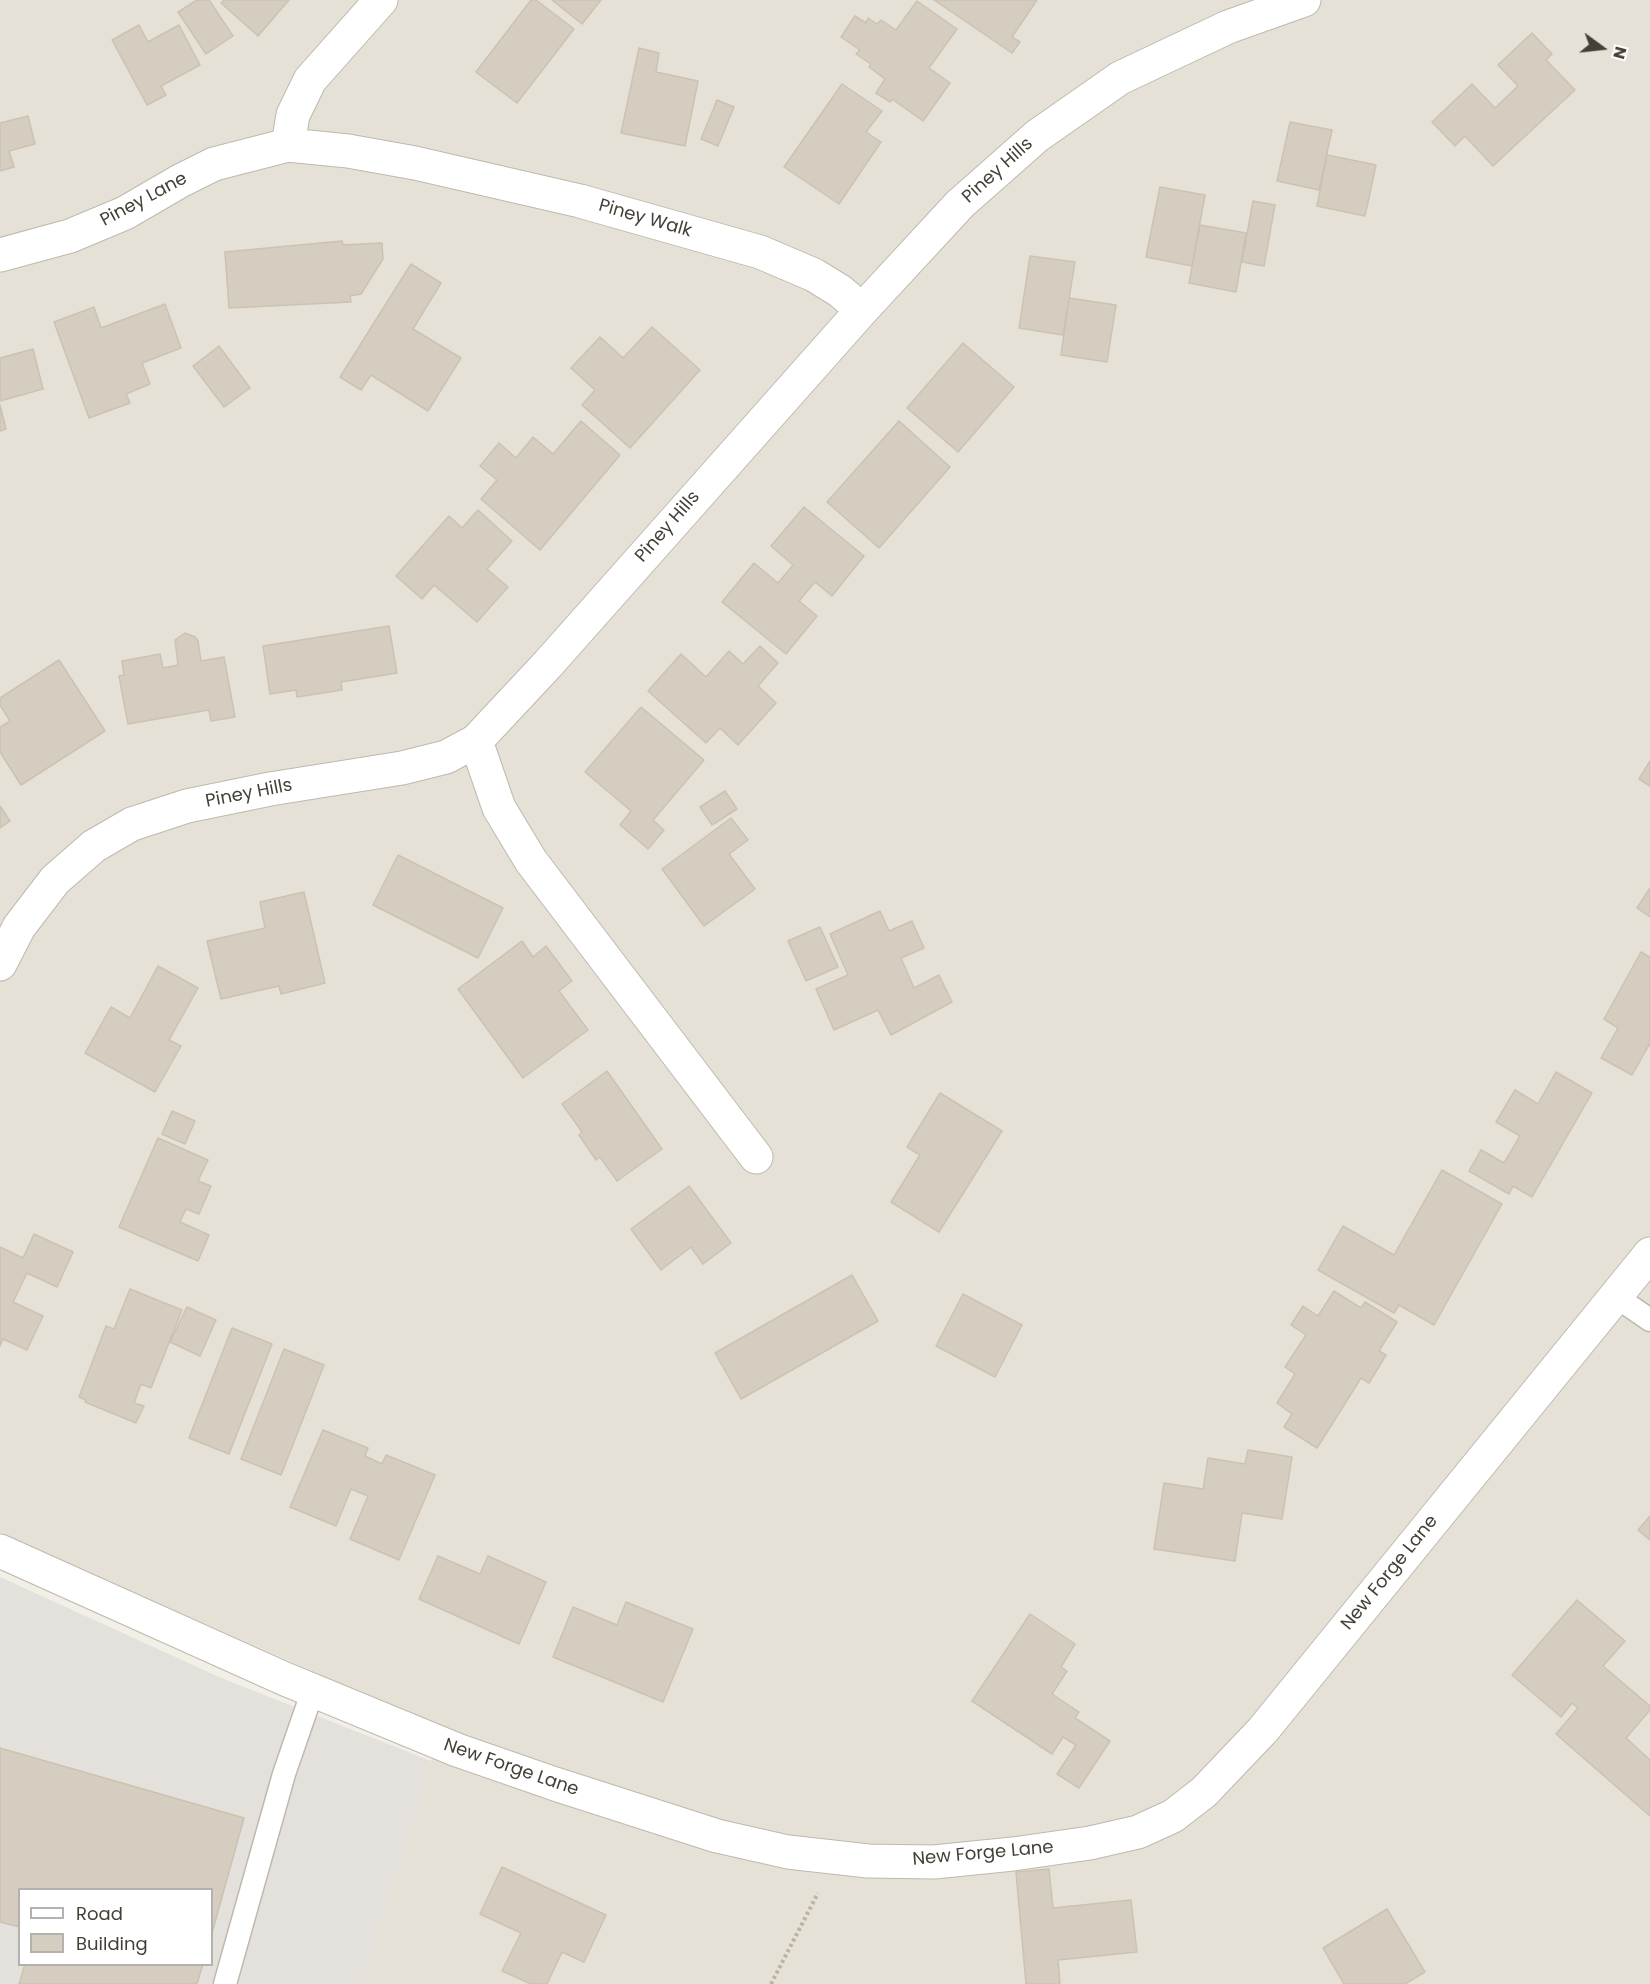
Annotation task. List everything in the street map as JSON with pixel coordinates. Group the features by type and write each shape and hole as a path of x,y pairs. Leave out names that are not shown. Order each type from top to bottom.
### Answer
{"street":[{"path":"288,145 293,115 310,80 381,0"},
{"name":"Piney Hills","path":"0,964 19,927 55,880 94,846 132,824 187,806 270,789 402,768 446,757 476,741 548,664 862,310 960,204 1046,129 1120,78 1228,27 1304,0"},
{"name":"Piney Lane","path":"0,255 70,236 125,213 214,164 288,145 348,151 415,163"},
{"name":"Piney Walk","path":"415,163 580,201 760,252 814,275 840,291 862,310"},
{"path":"476,741 499,808 531,861 756,1157"},
{"name":"New Forge Lane","path":"0,1551 313,1690 457,1750 717,1836 788,1852 868,1861 934,1863 1090,1843 1138,1832 1173,1816 1204,1792 1263,1730 1650,1254"}],"lane":[{"path":"1616,1296 1650,1320"},
{"path":"225,1984 287,1765 313,1690"}],"path":[{"path":"771,1984 837,1857"}],"shaded area":[{"path":"0,0 1650,0 1650,1984 363,1984 441,1728 0,1533"},
{"path":"0,1577 219,1677 431,1761 363,1984 0,1984"}],"building":[{"path":"197,0 209,0 233,36 206,54 178,12"},
{"path":"224,0 289,0 258,36 221,3"},
{"path":"531,0 536,0 574,29 517,103 476,72"},
{"path":"552,0 601,0 582,24"},
{"path":"934,0 1037,0 1012,37 1020,42 1012,53"},
{"path":"917,1 957,29 929,68 950,83 923,121 892,99 890,102 876,93 885,79 869,67 871,64 856,54 860,50 841,37 855,16 866,23 868,18 877,24 881,20 896,30"},
{"path":"139,25 148,42 179,25 200,65 161,86 166,95 147,105 112,40"},
{"path":"1532,33 1552,54 1546,60 1575,90 1493,166 1465,136 1455,146 1432,122 1472,84 1495,108 1518,86 1498,65"},
{"path":"639,48 659,53 656,72 698,81 685,146 621,133"},
{"path":"842,84 882,111 866,132 881,142 839,204 784,167"},
{"path":"717,100 734,107 718,146 701,139"},
{"path":"28,116 35,144 9,151 14,167 0,171 0,123"},
{"path":"1290,122 1332,130 1319,190 1277,181"},
{"path":"1327,155 1376,165 1365,216 1317,206"},
{"path":"1160,187 1205,195 1192,266 1146,257"},
{"path":"1253,201 1275,205 1264,266 1242,262"},
{"path":"1200,225 1246,233 1236,292 1189,283"},
{"path":"342,241 343,245 382,243 383,259 361,294 350,296 351,302 229,308 225,252"},
{"path":"1030,256 1075,262 1063,335 1019,328"},
{"path":"411,264 441,283 413,329 461,358 428,411 371,375 361,390 340,377"},
{"path":"1069,298 1116,305 1107,362 1061,355"},
{"path":"165,304 181,348 142,363 150,384 126,394 130,403 89,418 54,322 94,307 101,328"},
{"path":"652,327 700,370 630,448 582,405 595,390 571,368 600,337 623,358"},
{"path":"963,343 1014,387 958,452 907,408"},
{"path":"219,346 250,388 224,407 193,366"},
{"path":"33,349 43,389 0,401 0,358"},
{"path":"0,405 6,429 0,431"},
{"path":"581,421 620,455 540,550 481,499 497,480 480,466 499,443 516,458 533,437 553,454"},
{"path":"899,421 950,467 879,548 827,502"},
{"path":"804,507 864,556 832,596 815,582 799,601 817,616 786,654 722,602 754,563 778,583 793,565 771,546"},
{"path":"478,510 512,541 487,569 508,587 477,622 434,585 422,599 396,576 449,516 462,528"},
{"path":"389,626 397,673 341,682 342,690 297,697 296,690 270,694 263,646"},
{"path":"185,633 195,637 198,641 201,661 224,657 235,717 211,721 209,710 128,724 119,676 124,675 122,661 160,654 163,668 178,665 175,640"},
{"path":"760,646 778,663 758,686 776,703 738,745 720,728 706,743 648,691 681,654 706,677 729,651 743,664"},
{"path":"59,660 105,731 21,785 0,752 0,727 10,721 0,705 0,698"},
{"path":"641,707 704,760 653,820 664,830 648,849 620,825 631,811 585,772"},
{"path":"1650,761 1650,786 1639,779"},
{"path":"725,791 737,809 712,825 700,807"},
{"path":"0,806 10,821 0,828"},
{"path":"731,818 748,840 729,854 755,889 704,926 662,869"},
{"path":"398,855 503,908 478,958 373,905"},
{"path":"1650,888 1650,917 1637,908"},
{"path":"304,892 325,983 281,994 279,986 221,999 207,941 265,928 260,902"},
{"path":"880,911 889,931 912,921 924,948 901,958 914,988 939,975 952,1002 891,1035 878,1010 834,1030 816,989 848,975 830,934"},
{"path":"820,927 838,967 806,981 788,941"},
{"path":"522,941 533,957 546,946 572,981 559,991 588,1030 523,1078 458,989"},
{"path":"1641,952 1650,957 1650,1046 1632,1075 1601,1058 1618,1028 1604,1019"},
{"path":"158,966 198,988 169,1040 181,1046 155,1092 85,1053 111,1007 130,1018"},
{"path":"607,1071 662,1149 617,1181 600,1157 596,1160 579,1135 582,1132 562,1104"},
{"path":"1556,1072 1592,1093 1532,1197 1513,1186 1509,1194 1469,1171 1481,1150 1504,1163 1520,1136 1496,1122 1515,1090 1538,1104"},
{"path":"940,1093 1002,1131 939,1232 891,1202 920,1155 907,1147"},
{"path":"172,1111 195,1121 185,1144 162,1134"},
{"path":"158,1138 208,1160 198,1181 211,1186 199,1214 186,1209 180,1222 209,1235 198,1261 119,1227"},
{"path":"1442,1170 1502,1204 1434,1325 1399,1305 1394,1313 1318,1270 1343,1226 1394,1255"},
{"path":"689,1186 731,1243 703,1264 691,1247 661,1270 631,1229"},
{"path":"34,1234 73,1252 57,1287 27,1273 13,1302 43,1316 27,1350 3,1339 0,1346 0,1247 23,1258"},
{"path":"852,1275 878,1321 741,1399 715,1353"},
{"path":"130,1289 182,1310 151,1388 141,1384 134,1403 144,1406 136,1423 85,1402 86,1400 79,1397 106,1326 114,1329"},
{"path":"1334,1291 1361,1308 1365,1302 1397,1322 1379,1351 1386,1355 1369,1383 1361,1378 1317,1448 1284,1427 1292,1414 1277,1403 1295,1374 1285,1367 1306,1335 1291,1325 1303,1306 1318,1316"},
{"path":"963,1294 1022,1325 995,1377 936,1346"},
{"path":"187,1307 216,1320 200,1356 170,1342"},
{"path":"232,1328 272,1344 229,1454 189,1438"},
{"path":"284,1349 324,1365 281,1475 241,1459"},
{"path":"323,1430 368,1448 365,1456 382,1464 386,1455 435,1475 399,1560 350,1539 368,1496 351,1489 336,1526 290,1507"},
{"path":"1248,1450 1292,1457 1282,1519 1242,1513 1235,1561 1154,1549 1164,1483 1203,1489 1208,1458 1245,1464"},
{"path":"1650,1516 1650,1540 1638,1530"},
{"path":"438,1556 480,1574 488,1556 546,1582 519,1644 419,1599"},
{"path":"1577,1600 1625,1641 1603,1666 1650,1706 1650,1710 1626,1738 1650,1760 1650,1816 1556,1734 1578,1708 1572,1703 1561,1717 1512,1675"},
{"path":"626,1602 693,1629 663,1702 553,1657 573,1607 617,1625"},
{"path":"1030,1614 1075,1644 1061,1667 1067,1671 1052,1694 1079,1712 1075,1718 1110,1741 1079,1788 1057,1774 1076,1745 1063,1737 1052,1754 972,1701"},
{"path":"0,1748 244,1818 213,1929 213,1888 18,1888 18,1926 0,1922"},
{"path":"502,1867 606,1915 584,1962 562,1952 547,1984 531,1984 502,1971 521,1933 480,1914"},
{"path":"1049,1869 1053,1908 1131,1900 1137,1952 1058,1960 1060,1984 1026,1984 1016,1872"},
{"path":"1387,1909 1425,1972 1405,1984 1344,1984 1323,1948"},
{"path":"24,1966 202,1966 197,1984 19,1984"}]}
